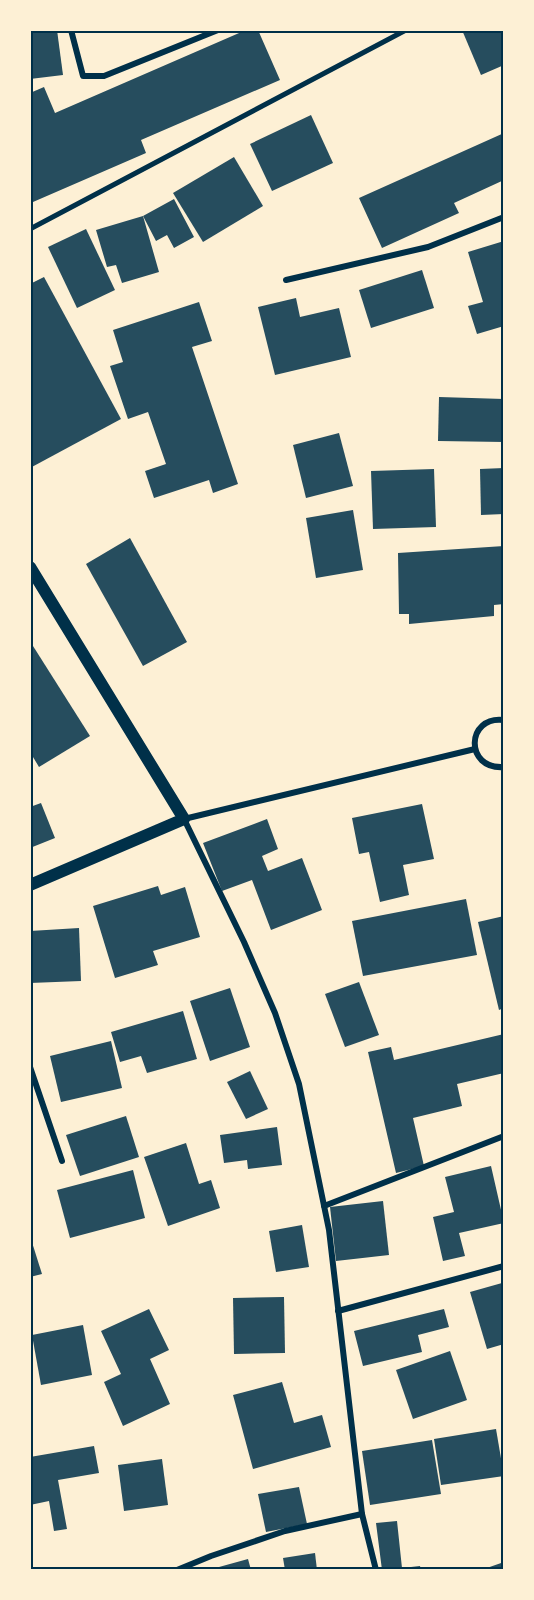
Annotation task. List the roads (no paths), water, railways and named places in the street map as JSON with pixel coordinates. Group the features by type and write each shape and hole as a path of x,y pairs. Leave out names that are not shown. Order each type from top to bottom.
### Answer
{"main road":[{"path":"30,567 184,819 30,885"}],"street":[{"path":"71,30 82,76 104,76 218,30"},
{"path":"30,229 406,30"},
{"path":"286,280 428,247 504,217"},
{"path":"504,720 494,719 487,722 480,727 474,741 479,758 485,764 504,767"},
{"path":"376,1570 362,1514 329,1230 299,1084 275,1013 244,942 184,819 475,749"},
{"path":"30,1067 62,1161"},
{"path":"324,1206 504,1136"},
{"path":"338,1311 504,1266"},
{"path":"177,1570 285,1531 362,1514"}]}
